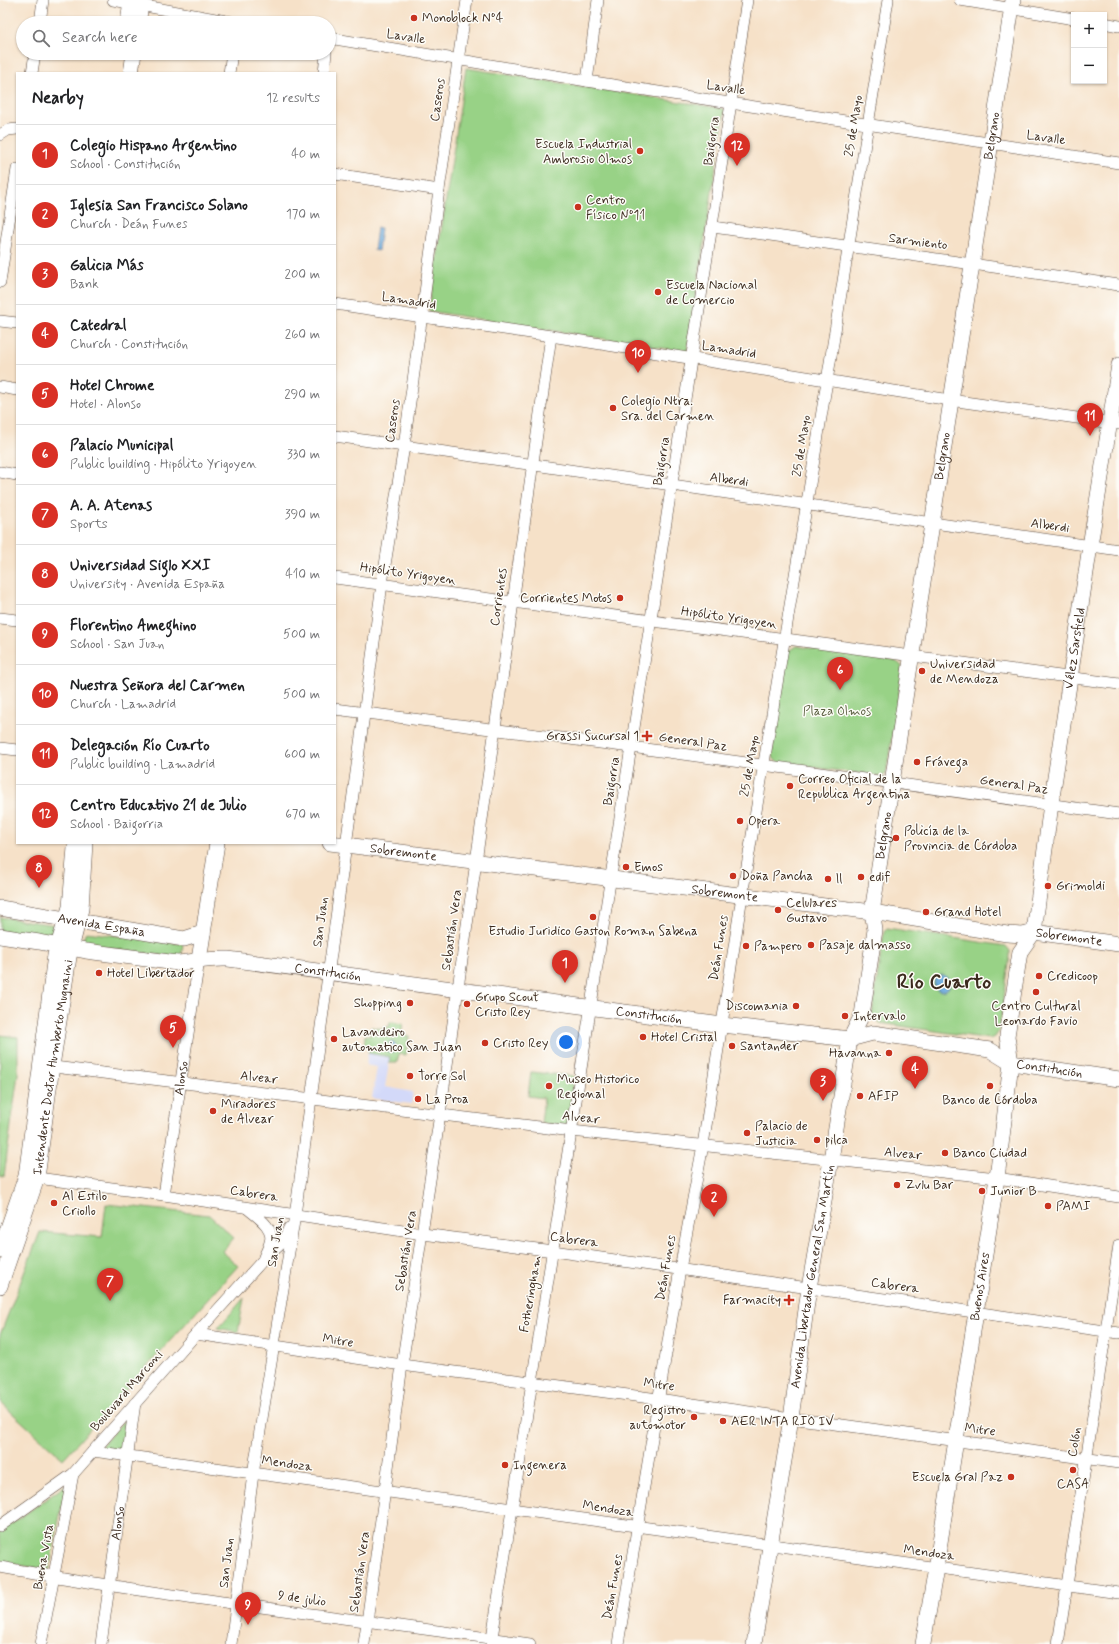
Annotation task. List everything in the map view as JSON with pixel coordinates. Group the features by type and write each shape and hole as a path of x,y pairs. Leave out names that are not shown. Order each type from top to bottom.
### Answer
{"main road":[{"path":"131,16 136,2"},
{"path":"136,2 137,16"},
{"name":"Belgrano","path":"872,912 1012,4"},
{"path":"121,72 123,60"},
{"path":"131,72 133,60"},
{"name":"Vélez Sarsfield","path":"1034,932 1051,804 1090,546 1115,424 1119,364"},
{"name":"Intendente Doctor Humberto Mugnaini","path":"72,921 70,907 75,844"},
{"name":"Intendente Doctor Humberto Mugnaini","path":"1,1278 31,1177 64,947 72,921 81,909 85,844"},
{"name":"Alonso","path":"199,960 217,844"},
{"name":"Sobremonte","path":"336,844 872,912 1007,934 1023,935 1034,932 1119,944"},
{"name":"Avenida España","path":"0,908 184,939 203,934"},
{"name":"Avenida Libertador General San Martín","path":"754,1644 791,1418 809,1288 850,1039 862,1015 875,930 872,912"},
{"name":"Buenos Aires","path":"923,1644 997,1178 1011,1063 1007,1036 1020,952 1034,932"},
{"name":"Avenida España","path":"0,936 64,947 177,963 199,960"},
{"name":"Constitución","path":"199,960 211,958 228,959 328,971 722,1025 850,1039 873,1033 990,1050 1011,1063 1119,1079"},
{"name":"Intendente Doctor Humberto Mugnaini","path":"0,1251 31,1177"}],"street":[{"path":"41,16 43,0"},
{"path":"113,0 136,2 203,16"},
{"name":"Caseros","path":"346,845 366,713 382,584 404,446 466,0"},
{"path":"587,81 598,0"},
{"name":"Baigorria","path":"611,878 650,620 693,359 747,0"},
{"name":"25 de Mayo","path":"742,896 785,640 888,0"},
{"path":"960,0 1012,4 1071,17"},
{"path":"1107,24 1119,26"},
{"name":"Lavalle","path":"336,39 587,81 1119,163"},
{"path":"32,72 34,60"},
{"path":"229,72 231,60"},
{"path":"324,72 325,60"},
{"path":"0,135 8,130 16,129"},
{"path":"336,174 439,190"},
{"path":"0,282 16,175"},
{"name":"Sarmiento","path":"713,227 1119,286"},
{"name":"Lamadrid","path":"336,304 421,318 551,336 950,400 1115,424"},
{"path":"0,321 16,323"},
{"name":"Corrientes","path":"475,862 551,336"},
{"path":"0,387 16,390"},
{"name":"Alberdi","path":"336,436 1119,550"},
{"path":"0,472 16,474"},
{"name":"Hipólito Yrigoyen","path":"336,578 1119,684"},
{"path":"0,618 16,620"},
{"name":"General Paz","path":"336,709 632,747 1119,814"},
{"path":"0,748 16,750"},
{"name":"San Juan","path":"231,1644 253,1474 295,1215 346,845"},
{"name":"Sebastián Vera","path":"364,1644 402,1365 423,1234 475,862"},
{"name":"Fotheringham","path":"492,1641 531,1382 592,1007 611,878"},
{"name":"Deán Funes","path":"618,1644 680,1269 703,1145 742,896"},
{"name":"Alonso","path":"164,1195 199,960"},
{"name":"Alvear","path":"46,1066 572,1131 997,1178 1119,1197"},
{"name":"Cabrera","path":"31,1177 1119,1332"},
{"name":"Boulevard Marconi","path":"246,1207 264,1222 270,1232 271,1241 263,1260"},
{"name":"Boulevard Marconi","path":"0,1526 73,1474 196,1334 263,1260 282,1243 295,1215"},
{"name":"Colón","path":"1058,1644 1119,1245"},
{"name":"Mitre","path":"196,1334 402,1365 1119,1463"},
{"name":"Alonso","path":"101,1644 135,1402"},
{"name":"Mendoza","path":"93,1451 638,1528 1119,1593"},
{"name":"Buena Vista","path":"41,1644 73,1474"},
{"name":"9 de julio","path":"0,1567 54,1577 236,1604 492,1641 530,1644"}],"shaded area":[{"path":"368,1053 390,1057 385,1087 413,1092 411,1104 372,1098 377,1067 366,1065"}],"green space":[{"name":"Centro Físico Nº11","path":"466,68 725,109 687,352 429,311"},
{"name":"Plaza Olmos","path":"796,646 891,660 902,666 902,675 886,774 881,776 778,763 774,759 772,753 786,656 788,651"},
{"path":"0,917 55,925 50,938 0,931"},
{"path":"887,928 1006,946 1010,951 1010,956 999,1031 995,1037 990,1039 880,1023 874,1019 872,1014 884,932"},
{"path":"86,932 183,944 181,958 81,944"},
{"path":"390,1022 403,1024 401,1034 409,1036 406,1055 399,1054 397,1063 389,1063 390,1057 368,1053 369,1047 364,1046 365,1035 370,1036 371,1027 385,1029 385,1027 389,1027"},
{"path":"0,1035 18,1037 18,1074 4,1176 0,1175"},
{"path":"531,1072 574,1076 567,1127 541,1123 544,1098 528,1096"},
{"path":"106,1204 209,1215 234,1238 222,1251 238,1266 63,1459 0,1402 0,1335 40,1232 102,1237"},
{"path":"244,1298 238,1332 218,1328"},
{"path":"132,1411 125,1452 99,1449"},
{"path":"66,1485 49,1570 0,1562 0,1532"}],"water":[{"path":"377,228 381,228 378,251 374,250"},
{"path":"939,975 945,975 950,980 948,989 945,991 939,991 934,986 934,980"},
{"path":"390,1042 394,1042 396,1045 394,1052 391,1053 387,1052"}],"place":[{"name":"Monoblock Nº4","path":"414,18"},
{"name":"Escuela Industrial Ambrosio Olmos","path":"640,151"},
{"name":"Centro Educativo 21 de Julio","path":"737,166"},
{"name":"Centro Físico Nº11","path":"578,207"},
{"name":"Escuela Nacional de Comercio","path":"658,292"},
{"name":"Nuestra Señora del Carmen","path":"638,373"},
{"name":"Colegio Ntra. Sra. del Carmen","path":"613,408"},
{"name":"Delegación Río Cuarto","path":"1090,436"},
{"name":"Corrientes Motos","path":"620,598"},
{"name":"Universidad de Mendoza","path":"922,671"},
{"name":"Palacio Municipal","path":"840,690"},
{"name":"Grassi Sucursal 1","path":"647,736"},
{"name":"Frávega","path":"917,762"},
{"name":"Correo Oficial de la Republica Argentina","path":"790,786"},
{"name":"Opera","path":"740,821"},
{"name":"Policía de la Provincia de Córdoba","path":"896,838"},
{"name":"Emos","path":"626,867"},
{"name":"Doña Pancha","path":"733,876"},
{"name":"edif","path":"861,877"},
{"name":"ll","path":"828,879"},
{"name":"Grimoldi","path":"1048,886"},
{"name":"Universidad Siglo XXI","path":"39,888"},
{"name":"Celulares Gustavo","path":"778,910"},
{"name":"Grand Hotel","path":"926,912"},
{"name":"Estudio Juridico Gaston Roman Sabena","path":"593,917"},
{"name":"Pasaje dalmasso","path":"811,945"},
{"name":"Pampero","path":"746,946"},
{"name":"Hotel Libertador","path":"99,973"},
{"name":"Credicoop","path":"1039,976"},
{"name":"Colegio Hispano Argentino","path":"565,983"},
{"name":"Centro Cultural Leonardo Favio","path":"1036,992"},
{"name":"Shopping","path":"410,1003"},
{"name":"Grupo Scout Cristo Rey","path":"467,1004"},
{"name":"Discomania","path":"796,1006"},
{"name":"Intervalo","path":"845,1016"},
{"name":"Hotel Cristal","path":"643,1037"},
{"name":"Lavandeiro automatico San Juan","path":"334,1039"},
{"name":"Cristo Rey","path":"485,1043"},
{"name":"Santander","path":"732,1046"},
{"name":"Hotel Chrome","path":"173,1048"},
{"name":"Havanna","path":"889,1053"},
{"name":"Torre Sol","path":"410,1076"},
{"name":"Museo Historico Regional","path":"549,1086"},
{"name":"Banco de Córdoba","path":"990,1086"},
{"name":"Catedral","path":"915,1089"},
{"name":"AFIP","path":"860,1096"},
{"name":"La Proa","path":"418,1099"},
{"name":"Galicia Más","path":"823,1101"},
{"name":"Miradores de Alvear","path":"213,1111"},
{"name":"Palacio de Justicia","path":"747,1133"},
{"name":"pilca","path":"817,1140"},
{"name":"Banco Ciudad","path":"945,1153"},
{"name":"Zvlu Bar","path":"897,1185"},
{"name":"Junior B","path":"982,1191"},
{"name":"Al Estilo Criollo","path":"54,1203"},
{"name":"PAMI","path":"1048,1206"},
{"name":"Iglesia San Francisco Solano","path":"714,1217"},
{"name":"Farmacity","path":"789,1300"},
{"name":"A. A. Atenas","path":"110,1301"},
{"name":"Registro automotor","path":"694,1417"},
{"name":"AER INTA RIO IV","path":"723,1421"},
{"name":"Ingenera","path":"505,1465"},
{"name":"CASA","path":"1073,1470"},
{"name":"Escuela Gral Paz","path":"1011,1477"},
{"name":"Florentino Ameghino","path":"248,1625"}],"district":[{"name":"Río Cuarto","path":"944,982"}]}
